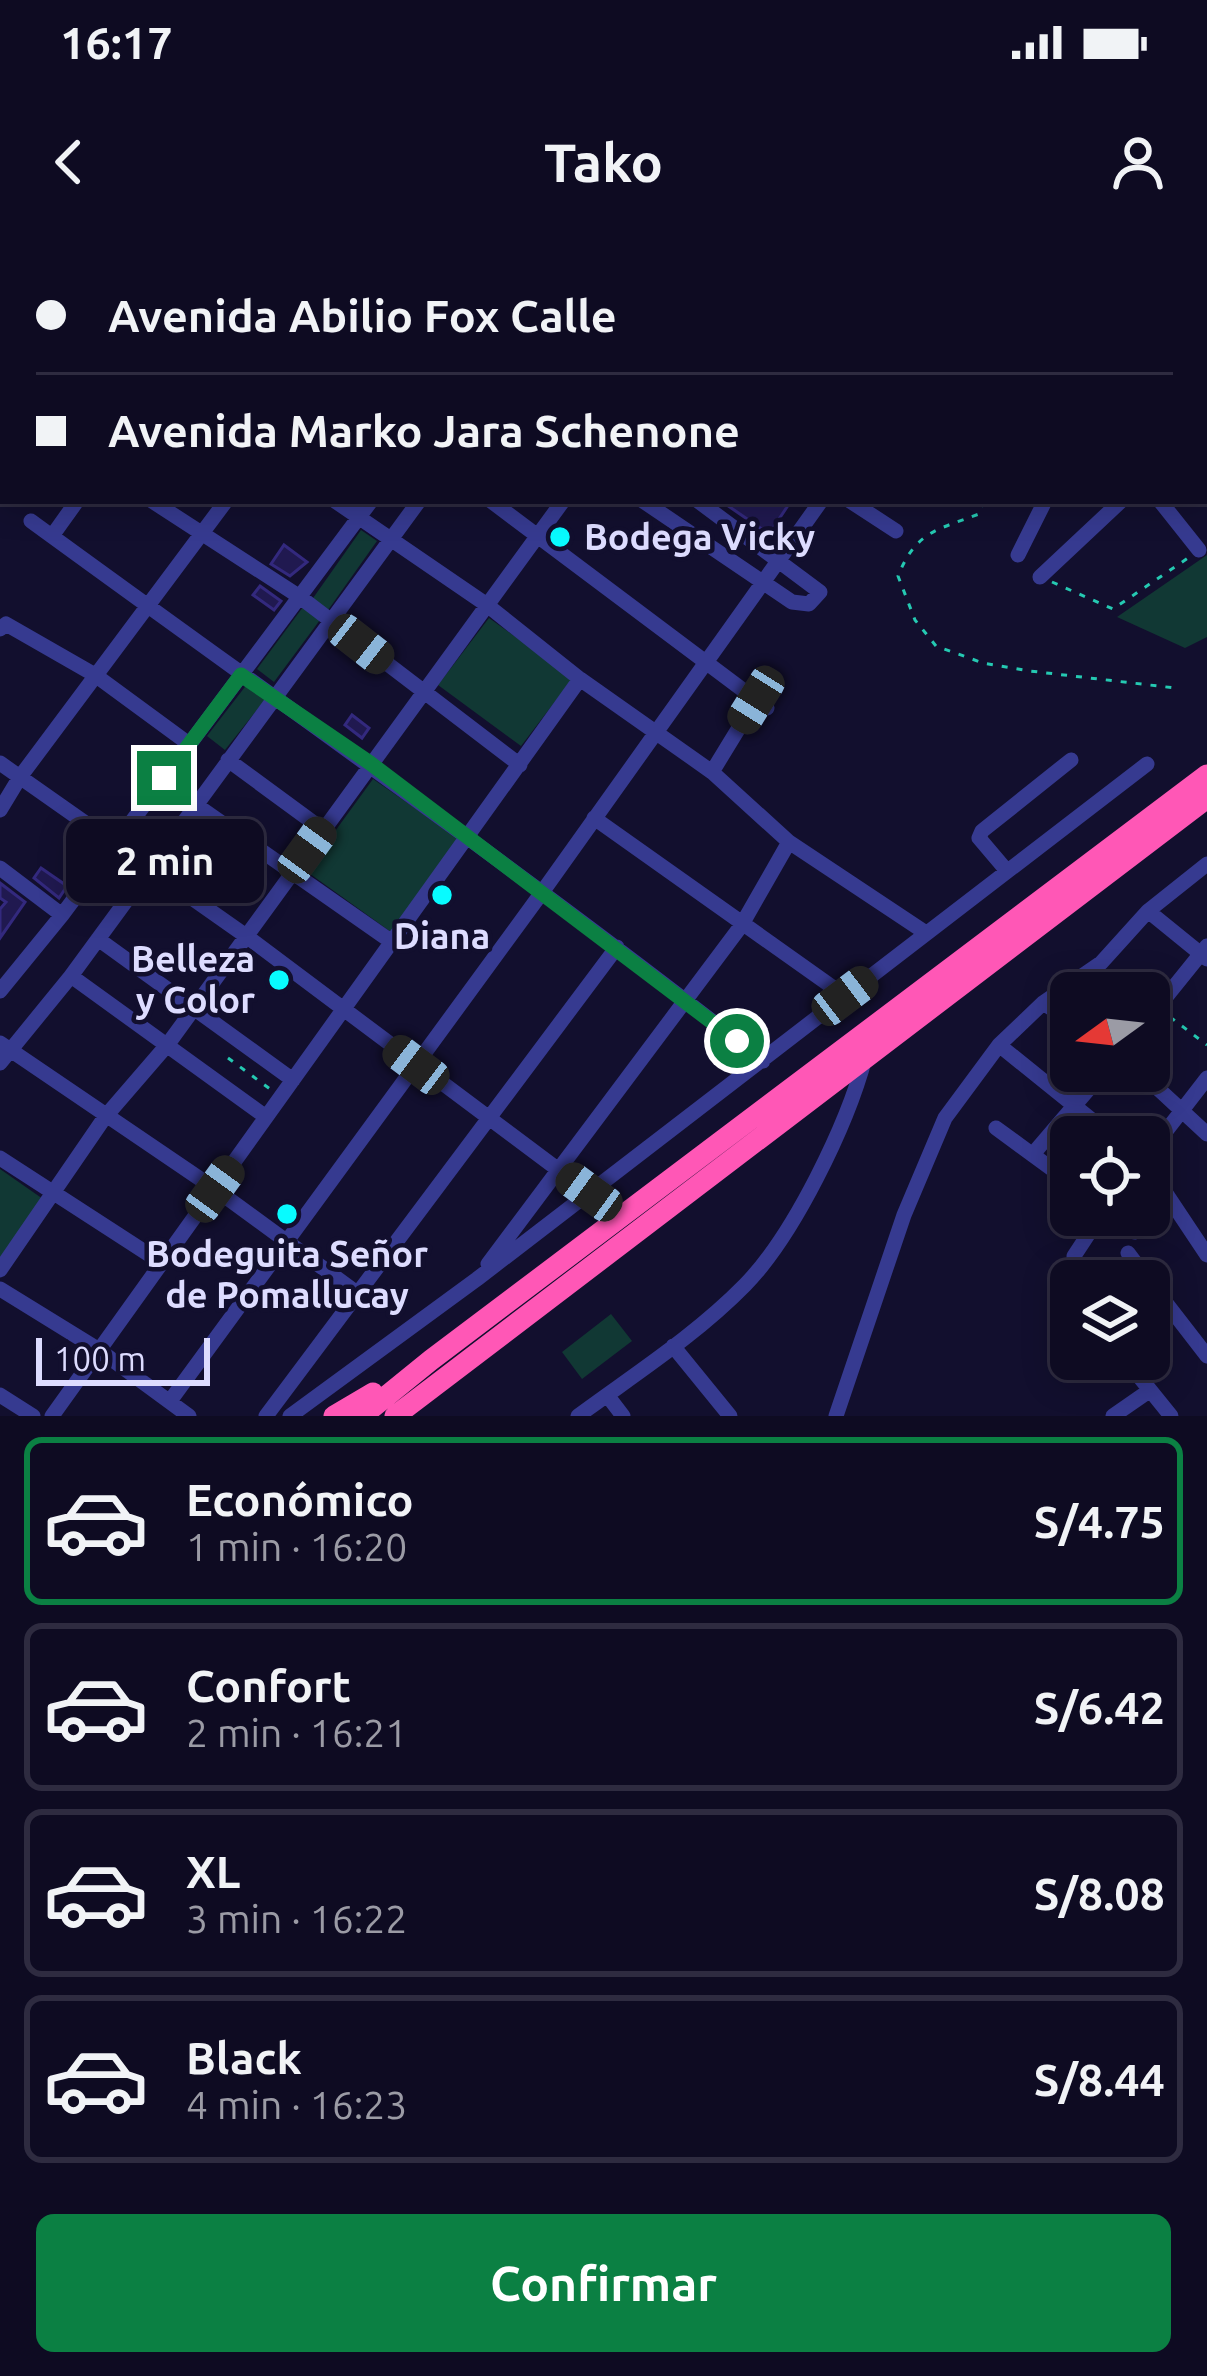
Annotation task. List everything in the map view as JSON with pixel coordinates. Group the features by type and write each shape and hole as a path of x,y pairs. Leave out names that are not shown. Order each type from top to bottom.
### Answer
{"highway":[{"path":"395,1416 440,1366 1207,775"},
{"path":"362,1416 440,1366 866,1056 1207,798"},
{"path":"334,1416 440,1366"},
{"path":"412,1416 440,1366"}],"street":[{"path":"52,536 75,504"},
{"path":"156,504 300,597 520,765"},
{"path":"0,809 224,504"},
{"path":"339,504 487,605 580,679 712,772 789,842 926,934"},
{"path":"0,991 62,915 368,504"},
{"path":"357,1293 215,1189 3,1052 71,976 417,504"},
{"path":"495,504 762,704 712,772"},
{"path":"0,1270 105,1117 168,1044 561,504"},
{"path":"647,504 792,602 809,604 820,592 702,504"},
{"path":"170,1401 819,504"},
{"path":"855,504 896,531"},
{"path":"1018,555 1044,504"},
{"path":"1040,577 1118,504"},
{"path":"1162,504 1199,550"},
{"path":"32,520 271,698 370,763 543,891 763,1061"},
{"path":"0,629 6,624 95,675 189,744"},
{"path":"52,1416 580,679"},
{"path":"228,760 322,830"},
{"path":"1007,871 980,838 982,831 1071,760"},
{"path":"0,763 245,936 589,1192"},
{"path":"290,1416 477,1279 1147,764"},
{"path":"196,805 392,942"},
{"path":"594,818 845,996"},
{"path":"477,1279 741,926 789,842"},
{"path":"836,1416 904,1214 940,1129 999,1045 1043,1003 1101,963 1148,911 1207,865"},
{"path":"0,868 62,915"},
{"path":"1148,911 1205,953 1170,993"},
{"path":"98,939 293,1081"},
{"path":"266,1416 616,947"},
{"path":"71,976 266,1118"},
{"path":"1043,1003 1050,1008"},
{"path":"999,1045 1088,1116"},
{"path":"578,1416 673,1346 765,1262 826,1155 858,1086 866,1056"},
{"path":"1170,1126 1207,1078"},
{"path":"1033,1154 1086,1092"},
{"path":"1163,1092 1207,1134"},
{"path":"996,1128 1050,1167"},
{"path":"0,1158 162,1263"},
{"path":"1170,1200 1207,1255"},
{"path":"1074,1256 1087,1236"},
{"path":"1127,1252 1133,1260"},
{"path":"0,1289 99,1350 189,1416"},
{"path":"1170,1308 1207,1356"},
{"path":"673,1346 730,1416"},
{"path":"1141,1380 1171,1416"},
{"path":"1113,1416 1149,1391"},
{"path":"0,1395 33,1416"},
{"path":"607,1395 623,1416"}],"path":[{"path":"982,504 980,514 922,536 898,576 915,620 936,646 982,663 1175,688"},
{"path":"1040,577 1113,609 1199,550"},
{"path":"1101,963 1112,972"},
{"path":"1170,1023 1207,1045"},
{"path":"228,1058 274,1092"}],"green space":[{"path":"361,530 377,541 326,613 311,601"},
{"path":"1207,555 1207,637 1185,648 1117,617"},
{"path":"303,607 320,620 274,682 257,669"},
{"path":"489,618 573,678 521,746 438,685"},
{"path":"248,683 267,697 225,750 207,736"},
{"path":"373,779 458,838 391,932 306,871"},
{"path":"0,1169 43,1199 0,1262"},
{"path":"611,1314 632,1341 582,1379 562,1352"}],"building":[{"path":"725,504 787,507 769,534"},
{"path":"284,545 307,562 290,576 271,564"},
{"path":"260,586 281,601 274,610 253,595"},
{"path":"352,715 369,728 362,738 345,725"},
{"path":"41,868 67,886 59,898 34,878"},
{"path":"0,883 25,902 0,938 0,909 6,902 0,898"}],"place":[{"name":"Bodega Vicky","path":"560,537"},
{"name":"Diana","path":"442,895"},
{"name":"Belleza y Color","path":"279,980"},
{"name":"Bodeguita Señor de Pomallucay","path":"287,1214"}],"route":[{"path":"164,778 241,675 370,763 737,1041"}]}
